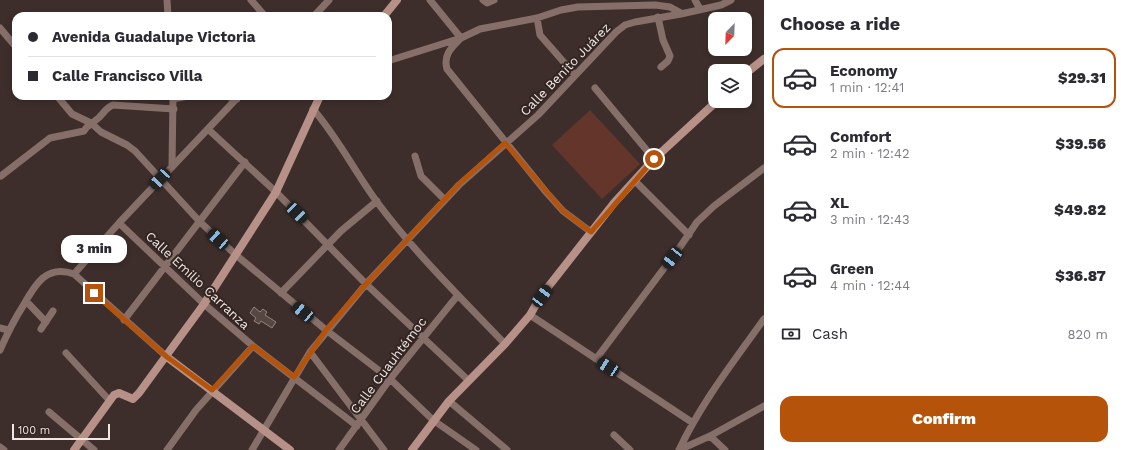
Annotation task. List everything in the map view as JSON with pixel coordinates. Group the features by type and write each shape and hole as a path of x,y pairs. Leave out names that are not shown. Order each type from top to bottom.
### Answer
{"street":[{"path":"167,0 168,12"},
{"path":"251,0 262,12"},
{"path":"387,12 396,0"},
{"path":"430,0 461,38"},
{"path":"483,0 487,2 494,0"},
{"path":"695,0 700,9"},
{"name":"Calle Benito Juárez","path":"252,450 310,352 326,330 366,284 459,184 538,115 625,25 720,5 731,0"},
{"path":"317,12 324,2"},
{"path":"392,60 461,38 480,29 537,18 561,10 578,7 619,4 655,5 670,7 681,14"},
{"path":"658,17 660,31 670,56 668,61 662,67"},
{"path":"537,18 540,35 575,75"},
{"path":"0,28 12,42"},
{"path":"461,38 447,54 445,62 447,69 505,143 563,211 591,232"},
{"path":"752,68 764,59"},
{"path":"595,88 654,159"},
{"path":"60,100 72,114 91,123 101,132 127,145 135,151 200,222 236,255 326,330 390,379 433,420 476,450"},
{"path":"172,166 173,100"},
{"path":"74,274 172,166 209,130 236,100"},
{"path":"74,450 109,400 117,393 133,399 167,357 204,304 276,192 297,150 318,100"},
{"path":"1,176 50,138 84,130 91,123 97,120 109,106 174,109"},
{"path":"415,449 433,420 449,400 505,344 530,315 542,296 591,232 654,159 709,108"},
{"path":"313,109 326,125 377,201 408,240 505,344"},
{"path":"209,130 245,162 366,284 468,380"},
{"path":"415,156 421,176 445,200"},
{"path":"124,320 245,162"},
{"path":"596,359 689,235 697,222 714,206 764,168"},
{"path":"635,181 689,235"},
{"path":"281,293 341,231 377,201"},
{"name":"Calle Emilio Carranza","path":"119,223 204,304 253,346 359,424"},
{"path":"0,350 8,330 34,286 48,274 66,271 74,274 167,357 265,429 290,450"},
{"name":"Calle Cuauhtémoc","path":"339,450 390,379 458,295"},
{"path":"26,301 46,322"},
{"path":"41,329 53,311"},
{"path":"530,315 693,423"},
{"path":"679,450 693,423 764,319"},
{"path":"0,328 8,330"},
{"path":"167,450 212,390 253,346"},
{"path":"310,352 359,424 384,450"},
{"path":"66,353 109,400"},
{"path":"449,400 507,450"},
{"path":"679,450 710,436 764,406"},
{"path":"49,412 94,450"},
{"path":"614,435 630,450"},
{"path":"710,436 725,450"},
{"path":"0,447 4,450"}],"shaded area":[{"path":"590,110 640,164 602,199 552,145"}],"building":[{"path":"254,307 260,312 263,309 267,312 265,315 276,322 272,328 261,321 259,324 254,321 256,318 250,313"}],"route":[{"path":"94,293 167,357 212,390 253,346 294,377 326,330 366,284 459,184 505,143 563,211 591,232 614,203 654,159"}]}
